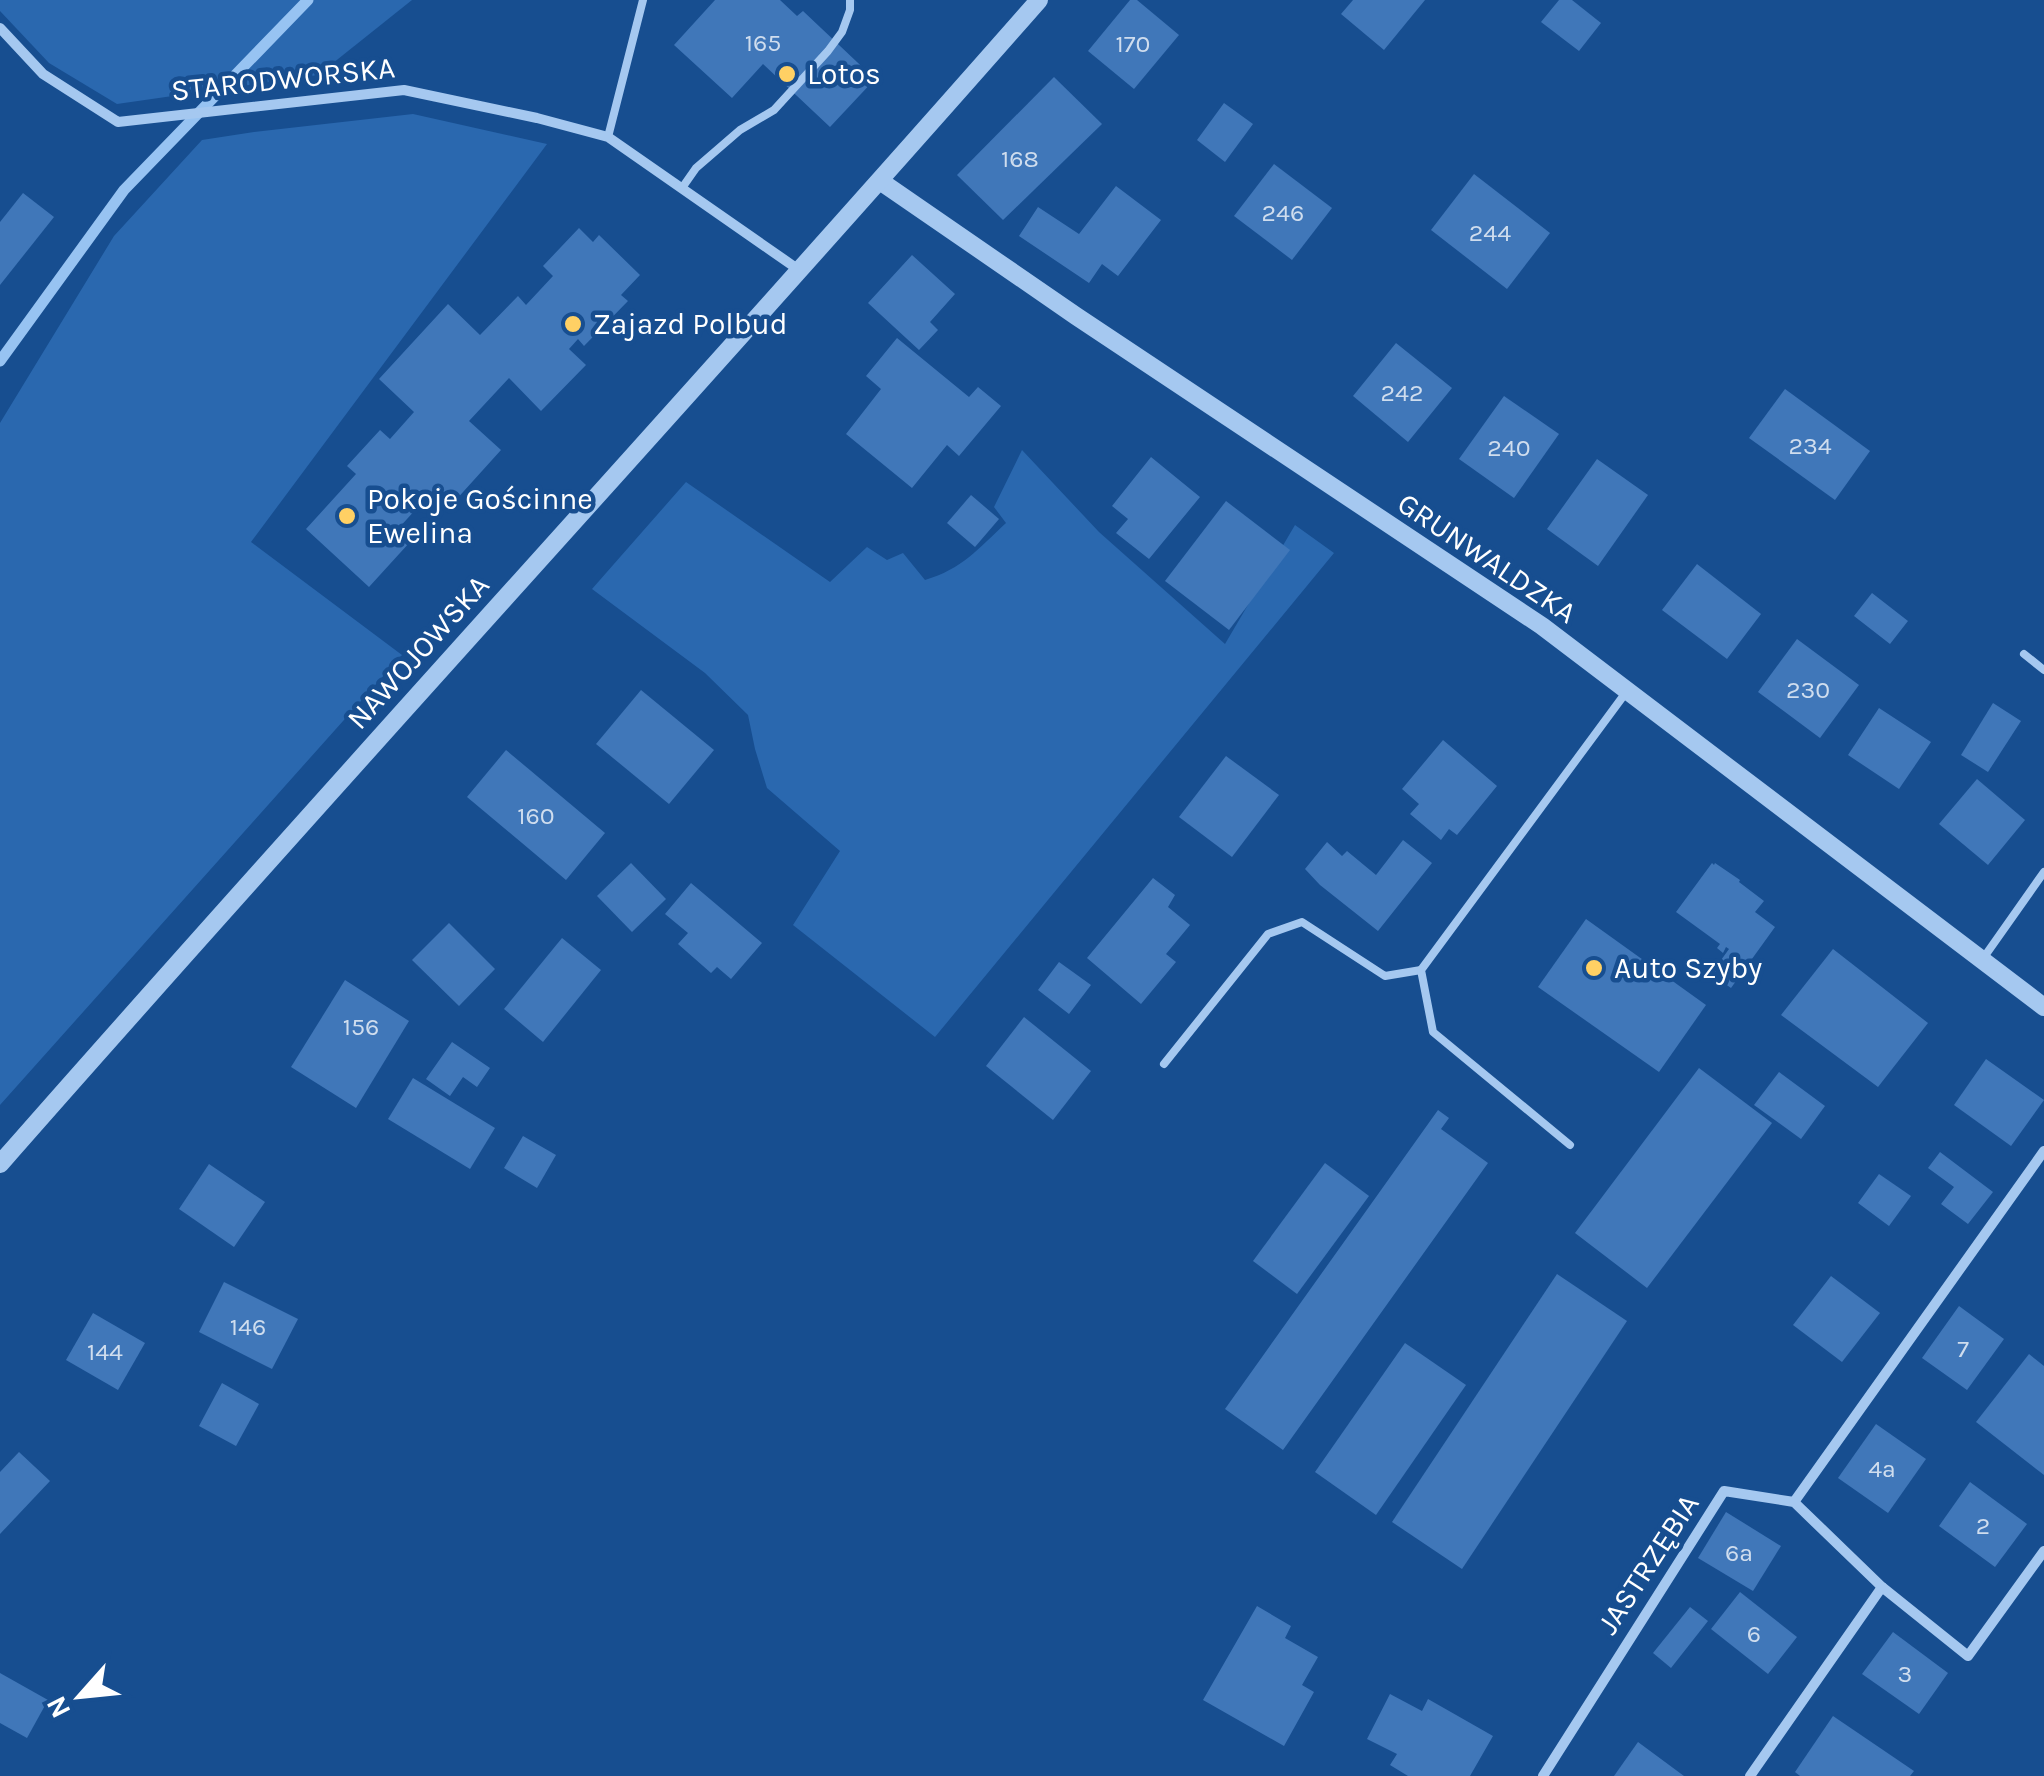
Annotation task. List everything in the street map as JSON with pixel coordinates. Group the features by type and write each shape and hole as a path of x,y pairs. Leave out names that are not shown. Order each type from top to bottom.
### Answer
{"street":[{"name":"NAWOJOWSKA","path":"0,1164 1039,0"},
{"name":"STARODWORSKA","path":"0,28 43,74 118,122 404,90 608,137 799,270"},
{"name":"GRUNWALDZKA","path":"880,180 1076,316 1542,626 2044,1006"},
{"path":"2044,1151 1794,1502 1882,1588 1968,1656 2044,1551"},
{"name":"JASTRZĘBIA","path":"1543,1776 1724,1492 1794,1502"},
{"path":"1750,1776 1882,1588"}],"lane":[{"path":"608,137 642,0"},
{"path":"682,188 696,168 740,130 774,110 828,51 842,32 850,0"},
{"path":"2024,654 2044,670"},
{"path":"1164,1064 1268,934 1302,922 1385,976 1421,970 1626,690"},
{"path":"1982,960 2044,872"},
{"path":"1421,970 1433,1032 1570,1146"}],"shaded area":[{"path":"0,0 412,0 318,75 117,104 49,63 0,11"},
{"path":"413,114 547,144 251,542 402,655 0,1105 0,423 114,236 202,140"},
{"path":"1022,450 1099,532 1225,644 1295,525 1334,553 935,1037 793,925 840,851 767,788 748,715 705,673 592,589 686,482 830,582 867,547 887,560 903,553 925,580 960,564 1006,523 994,507"}],"building":[{"path":"715,0 780,0 797,16 803,11 875,79 830,127 763,64 732,98 674,45"},
{"path":"1130,0 1137,0 1179,35 1134,89 1088,51"},
{"path":"1353,0 1425,0 1384,50 1341,14"},
{"path":"1559,0 1572,0 1601,23 1579,51 1541,22"},
{"path":"1054,77 1102,124 1003,220 957,175"},
{"path":"1224,103 1253,124 1225,162 1197,140"},
{"path":"1274,164 1332,208 1292,260 1234,216"},
{"path":"1474,174 1550,233 1507,289 1431,230"},
{"path":"1116,186 1161,220 1118,276 1102,264 1089,283 1019,236 1038,207 1079,234"},
{"path":"23,193 54,217 0,285 0,222"},
{"path":"579,228 593,242 599,235 640,275 621,295 628,301 584,346 578,339 569,349 586,365 541,411 509,378 469,421 501,450 454,502 437,486 397,530 410,542 369,587 306,529 356,474 347,466 380,430 390,439 414,412 379,379 448,304 480,335 518,296 526,305 553,276 543,266"},
{"path":"912,255 955,294 930,322 938,330 919,350 868,303"},
{"path":"897,338 969,397 978,387 1001,406 959,456 947,445 912,488 846,434 881,389 866,376"},
{"path":"1396,343 1452,388 1408,442 1353,396"},
{"path":"1785,389 1870,451 1835,500 1749,438"},
{"path":"1504,396 1559,434 1514,498 1459,459"},
{"path":"1151,457 1200,497 1149,559 1116,533 1128,519 1112,506"},
{"path":"1597,459 1648,495 1598,566 1547,529"},
{"path":"971,495 999,519 975,547 947,523"},
{"path":"1226,501 1290,550 1229,630 1165,581"},
{"path":"1697,564 1761,614 1727,659 1662,610"},
{"path":"1872,593 1908,621 1890,644 1854,616"},
{"path":"1797,639 1859,685 1820,738 1758,692"},
{"path":"641,690 714,750 669,804 596,744"},
{"path":"1993,703 2021,721 1988,772 1961,755"},
{"path":"1879,708 1931,742 1899,789 1848,755"},
{"path":"1443,740 1497,786 1457,835 1449,829 1441,840 1410,814 1419,804 1402,789"},
{"path":"506,750 605,833 566,880 467,797"},
{"path":"1226,756 1279,795 1232,857 1179,817"},
{"path":"1977,779 2025,820 1988,865 1939,824"},
{"path":"1403,840 1432,863 1378,931 1305,869 1327,842 1342,856 1347,851 1376,875"},
{"path":"631,863 666,899 632,932 597,896"},
{"path":"1712,863 1764,901 1755,912 1775,927 1731,988 1711,974 1729,949 1726,947 1723,953 1717,948 1720,944 1676,912"},
{"path":"1153,878 1175,895 1168,907 1190,925 1166,954 1176,962 1141,1004 1087,958"},
{"path":"691,883 762,943 731,979 717,967 711,973 678,944 688,933 665,914"},
{"path":"1586,919 1706,1005 1659,1072 1538,987"},
{"path":"449,923 495,969 459,1006 412,960"},
{"path":"562,938 601,970 543,1042 504,1009"},
{"path":"1833,949 1928,1023 1878,1087 1781,1015"},
{"path":"1059,962 1091,985 1069,1014 1038,990"},
{"path":"345,980 409,1021 356,1108 291,1067"},
{"path":"1024,1017 1091,1071 1053,1120 986,1066"},
{"path":"452,1042 490,1068 477,1087 463,1077 450,1096 426,1079"},
{"path":"1986,1059 2044,1100 2011,1146 1954,1105"},
{"path":"1699,1068 1772,1123 1647,1288 1575,1233"},
{"path":"1779,1072 1825,1106 1801,1139 1754,1105"},
{"path":"413,1078 495,1128 470,1169 388,1119"},
{"path":"1438,1110 1449,1118 1441,1129 1488,1163 1283,1450 1225,1409"},
{"path":"523,1136 556,1155 537,1188 504,1168"},
{"path":"1940,1152 1993,1192 1968,1224 1941,1204 1954,1187 1928,1168"},
{"path":"1325,1163 1369,1196 1297,1294 1253,1261"},
{"path":"209,1164 265,1202 234,1247 179,1209"},
{"path":"1879,1174 1911,1196 1889,1226 1858,1203"},
{"path":"1557,1274 1627,1321 1462,1569 1392,1522"},
{"path":"1831,1276 1880,1313 1842,1362 1793,1325"},
{"path":"224,1282 298,1319 272,1369 199,1332"},
{"path":"1959,1306 2004,1339 1967,1390 1922,1358"},
{"path":"93,1313 145,1343 118,1390 66,1360"},
{"path":"1405,1343 1466,1385 1376,1515 1315,1472"},
{"path":"2029,1354 2044,1366 2044,1475 1976,1422"},
{"path":"222,1383 259,1404 236,1446 199,1426"},
{"path":"1876,1424 1926,1459 1888,1513 1838,1478"},
{"path":"19,1452 50,1481 0,1534 0,1472"},
{"path":"1970,1482 2027,1524 1995,1567 1939,1526"},
{"path":"1726,1512 1781,1546 1753,1591 1698,1558"},
{"path":"1740,1592 1797,1637 1768,1674 1711,1629"},
{"path":"1257,1606 1291,1626 1285,1638 1318,1657 1302,1685 1314,1692 1284,1746 1203,1700"},
{"path":"1690,1607 1708,1621 1671,1668 1653,1653"},
{"path":"1893,1632 1948,1673 1919,1714 1862,1674"},
{"path":"0,1673 48,1700 27,1738 0,1723"},
{"path":"1390,1694 1422,1711 1428,1699 1493,1736 1470,1776 1408,1776 1390,1765 1397,1754 1367,1739"},
{"path":"1833,1716 1914,1771 1910,1776 1800,1776 1795,1772"},
{"path":"1638,1742 1684,1776 1614,1776"}],"waterway":[{"path":"0,361 124,190 308,0"}],"place":[{"name":"Lotos","path":"787,74"},
{"name":"Zajazd Polbud","path":"573,324"},
{"name":"Pokoje Gościnne Ewelina","path":"347,516"},
{"name":"Auto Szyby","path":"1594,968"}]}
